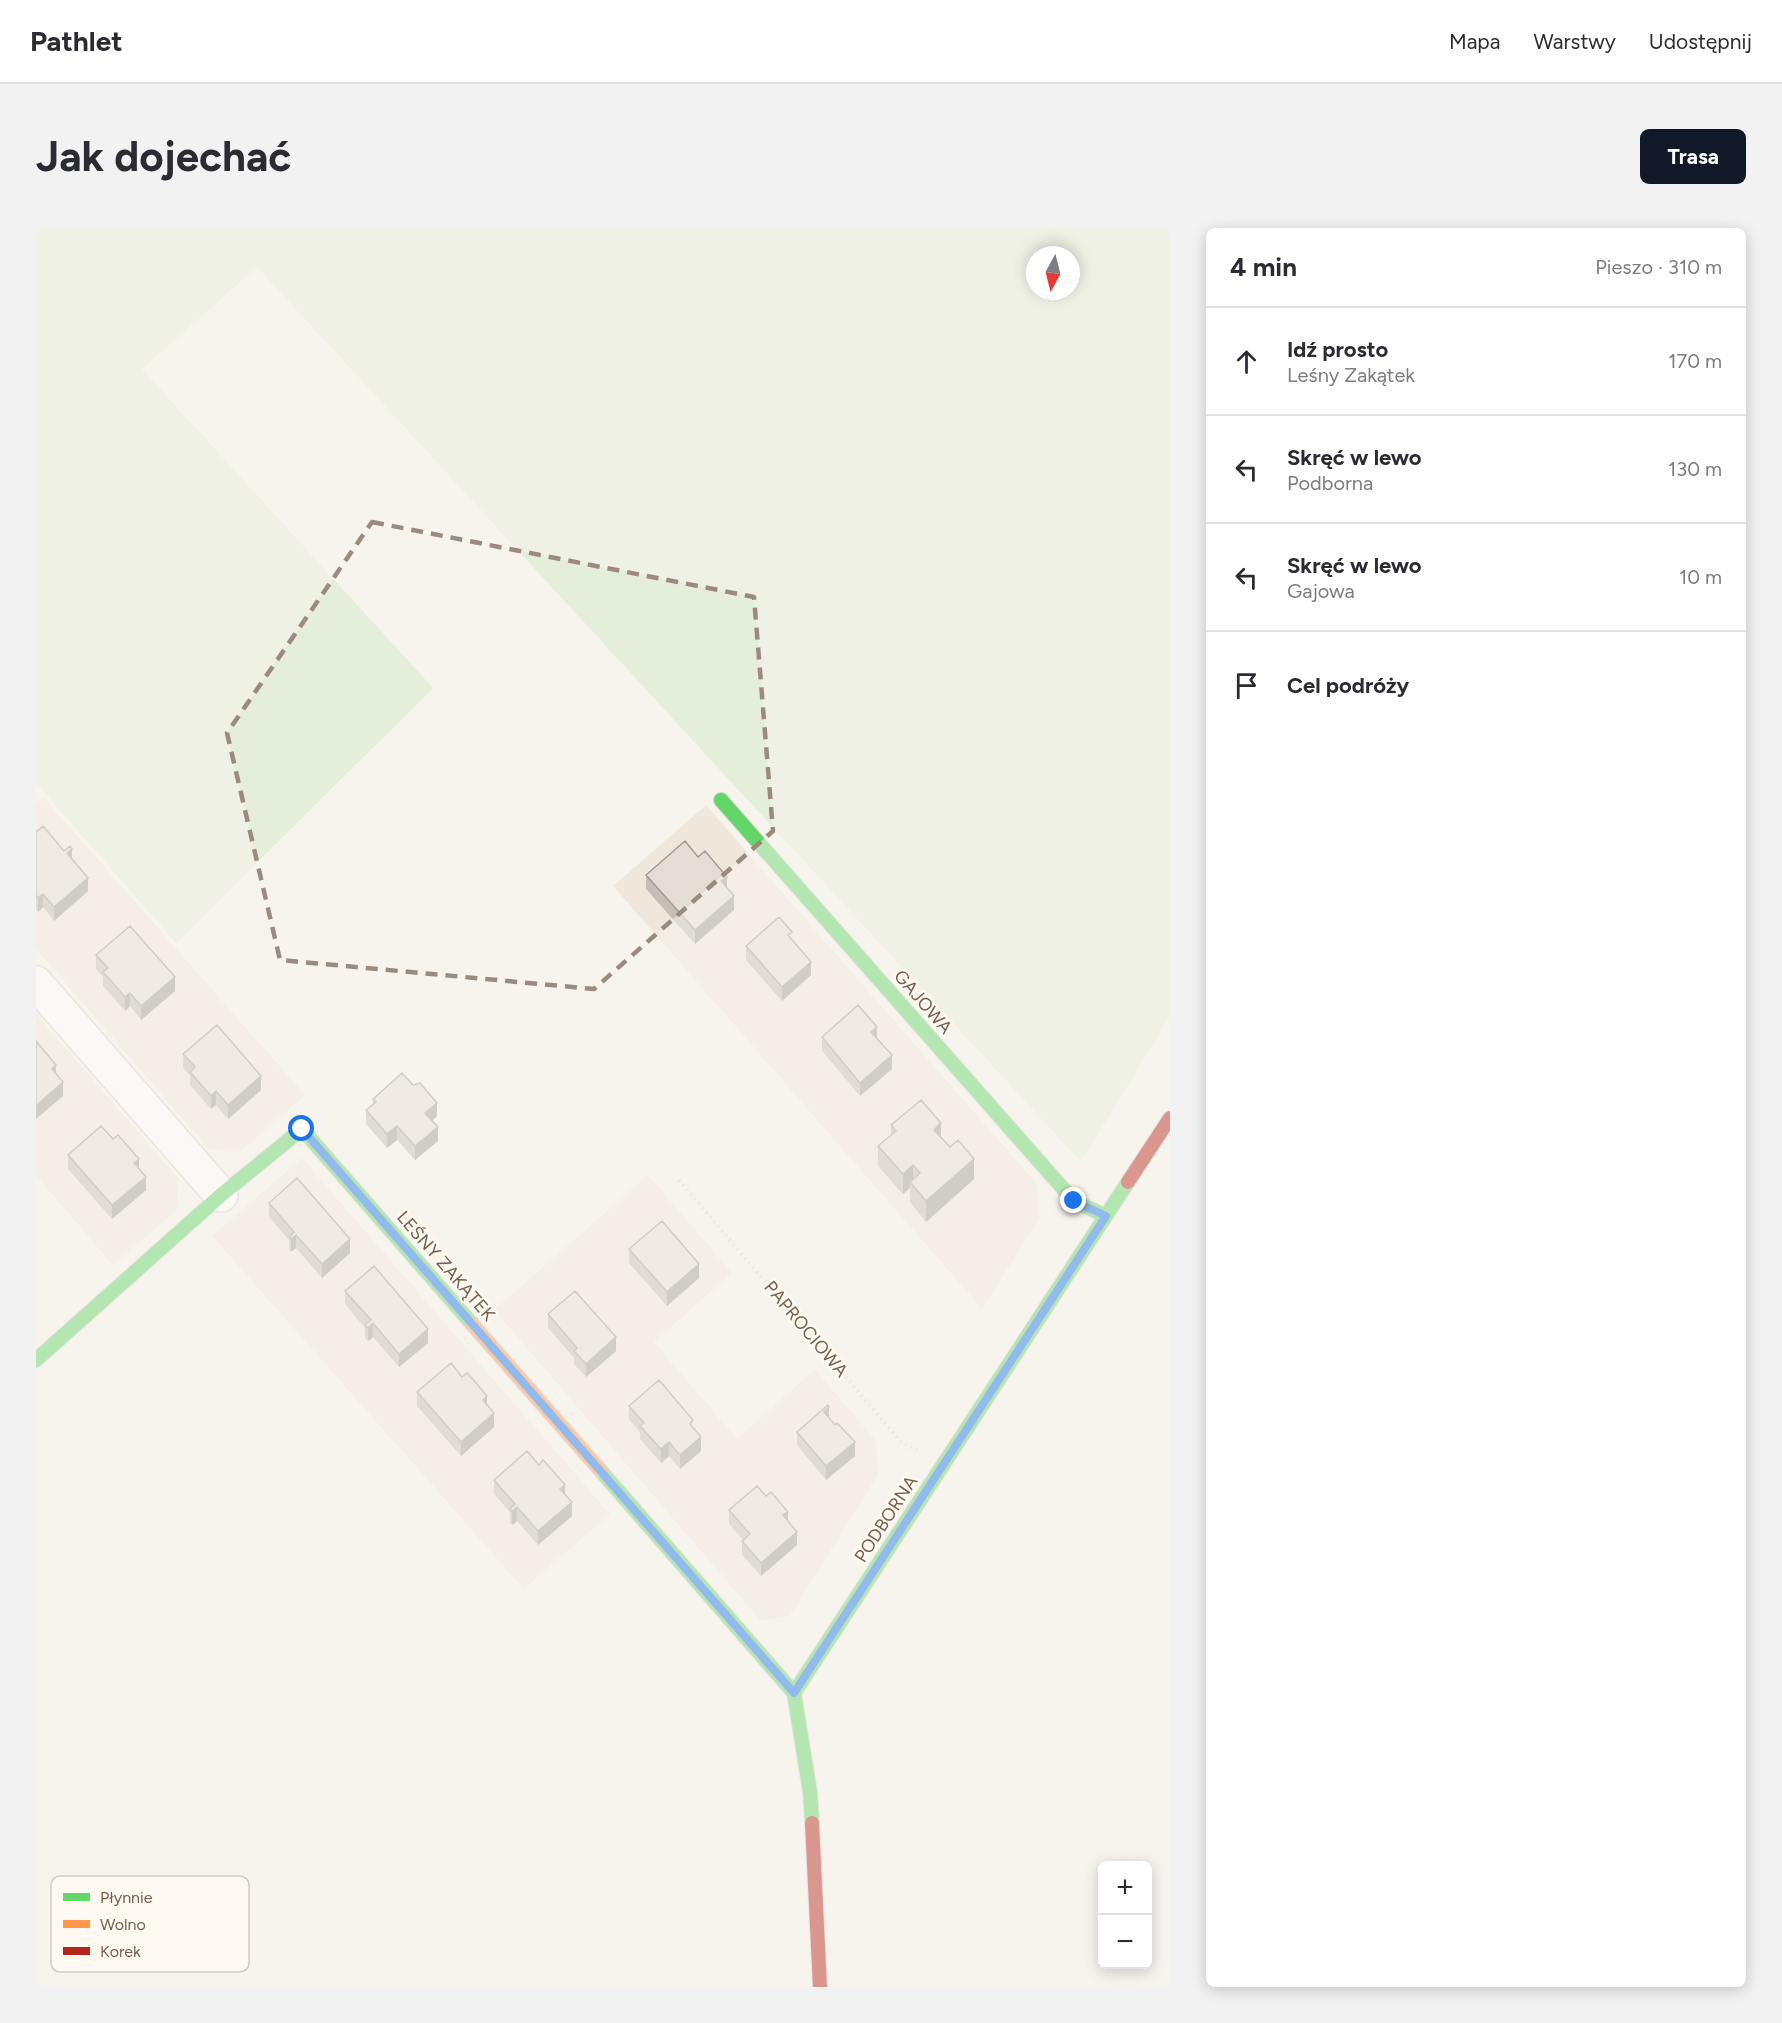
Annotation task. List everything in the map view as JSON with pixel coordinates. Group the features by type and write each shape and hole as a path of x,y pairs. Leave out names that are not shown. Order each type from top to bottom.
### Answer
{"street":[{"name":"GAJOWA","path":"721,800 1074,1201 1106,1216"},
{"path":"36,983 221,1195"},
{"name":"PODBORNA","path":"794,1693 1170,1118"},
{"name":"LEŚNY ZAKĄTEK","path":"36,1360 221,1195 302,1129 794,1693"},
{"path":"794,1693 810,1792 820,1987"}],"path":[{"name":"PAPROCIOWA","path":"679,1179 901,1442 944,1464"}],"highlighted area":[{"path":"372,522 754,597 773,831 594,989 280,960 227,733"}],"shaded area":[{"path":"43,797 305,1095 240,1152 209,1149 36,949 36,803"},
{"path":"706,805 1037,1184 1040,1218 982,1309 613,886"},
{"path":"36,1014 179,1179 177,1210 113,1265 36,1176"},
{"path":"302,1158 610,1514 524,1589 212,1236"},
{"path":"648,1175 732,1273 654,1342 737,1439 815,1369 876,1441 878,1475 790,1616 761,1621 494,1310"}],"green space":[{"path":"36,228 1170,228 1170,1016 1081,1162 257,267 142,369 433,688 176,943 36,783"}],"building":[{"path":"43,826 64,851 70,846 72,849 67,853 88,878 54,907 43,894 38,898 36,895 36,832"},
{"path":"685,841 698,857 705,851 727,877 721,881 734,896 695,930 646,875"},
{"path":"779,917 792,932 788,935 811,962 782,987 746,946"},
{"path":"130,926 175,977 141,1006 130,993 125,997 103,972 108,968 96,955"},
{"path":"858,1005 877,1027 871,1032 892,1055 860,1083 822,1037"},
{"path":"217,1025 261,1076 228,1105 216,1091 211,1096 190,1072 195,1067 183,1054"},
{"path":"36,1041 56,1065 52,1069 63,1082 36,1106"},
{"path":"402,1073 413,1085 420,1083 437,1103 425,1113 438,1127 415,1146 397,1126 387,1134 366,1110 376,1102 373,1099"},
{"path":"921,1100 941,1123 934,1130 950,1147 958,1140 974,1159 926,1201 910,1182 920,1173 913,1165 903,1174 878,1146 896,1131 891,1125"},
{"path":"101,1126 113,1139 118,1135 139,1159 134,1163 146,1177 112,1205 68,1155"},
{"path":"297,1178 350,1239 322,1264 296,1235 291,1239 289,1237 294,1232 269,1203"},
{"path":"662,1221 699,1264 667,1292 629,1249"},
{"path":"374,1266 428,1329 399,1354 373,1323 368,1328 365,1325 371,1320 345,1291"},
{"path":"575,1291 616,1337 586,1364 574,1351 577,1348 548,1314"},
{"path":"451,1363 462,1377 467,1373 477,1384 487,1396 483,1400 494,1413 461,1442 417,1392"},
{"path":"659,1380 693,1420 690,1424 701,1437 680,1455 669,1442 661,1449 640,1426 644,1423 629,1406"},
{"path":"828,1405 829,1407 824,1412 855,1442 826,1466 797,1432"},
{"path":"527,1451 539,1465 543,1460 554,1472 565,1485 560,1489 572,1502 538,1531 517,1507 512,1512 510,1509 515,1504 494,1480"},
{"path":"757,1486 766,1496 771,1492 788,1512 783,1515 797,1532 761,1563 742,1541 750,1534 729,1510"}],"traffic: fast":[{"path":"721,800 1074,1201 1106,1216"},
{"path":"36,1360 221,1195 302,1129 472,1324"},
{"path":"812,1823 810,1792 794,1693 1128,1182"},
{"path":"600,1470 794,1693"}],"traffic: slow":[{"path":"472,1324 600,1470"}],"traffic: jam":[{"path":"1128,1182 1170,1118"},
{"path":"812,1823 820,1987"}],"route":[{"path":"302,1129 794,1693 1106,1216 1074,1201"}]}
